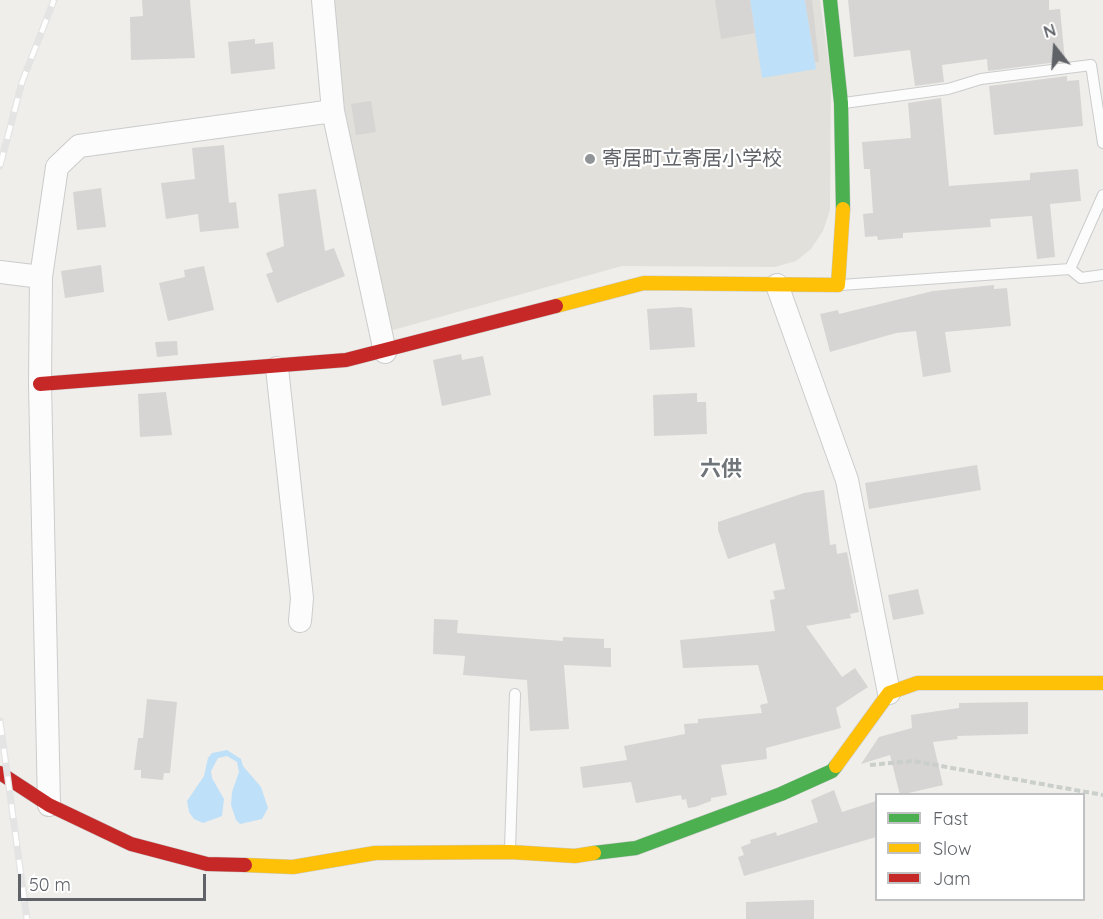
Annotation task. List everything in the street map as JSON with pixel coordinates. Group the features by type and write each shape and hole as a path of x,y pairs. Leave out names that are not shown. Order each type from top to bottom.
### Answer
{"street":[{"path":"323,0 333,111 386,352"},
{"path":"40,384 277,368 346,360 386,352 644,283 838,285 843,225 841,103 830,0"},
{"path":"49,805 40,384 33,276 57,166 79,146 333,111"},
{"path":"0,272 33,276"},
{"path":"777,285 847,480 889,693"},
{"path":"277,368 302,598 300,621"},
{"path":"0,773 49,805 131,844 207,864 293,867 375,854 510,852 575,855 636,848 781,794 832,771 889,693 917,683 1103,683"}],"lane":[{"path":"841,103 948,89 981,79 1091,65 1103,143"},
{"path":"1070,269 1103,195"},
{"path":"838,285 1070,269 1081,278 1103,275"},
{"path":"510,852 515,694"}],"path":[{"path":"832,771 889,762 913,761 1103,795"}],"shaded area":[{"name":"寄居町立寄居小学校","path":"330,0 820,0 831,79 830,210 823,231 811,249 796,261 775,267 622,266 386,332 340,109"}],"water":[{"path":"750,0 805,0 816,69 762,78"},
{"path":"227,750 241,759 243,766 261,787 268,808 262,819 240,824 236,820 231,805 232,792 239,772 237,762 227,756 218,758 211,771 212,778 224,799 222,816 203,823 194,819 189,812 187,801 204,776 208,758 212,753"}],"building":[{"path":"142,0 190,0 195,58 131,60 130,17 143,16"},
{"path":"715,0 750,0 755,33 721,39"},
{"path":"805,0 812,0 819,62 815,62"},
{"path":"848,0 1049,0 1049,10 1060,9 1065,61 988,71 987,59 942,65 944,82 915,86 910,50 854,57"},
{"path":"255,39 255,44 273,42 275,69 231,74 228,42"},
{"path":"1067,76 1067,81 1079,80 1083,126 994,135 989,86"},
{"path":"941,98 949,186 1030,180 1030,173 1078,169 1081,201 1050,204 1055,257 1037,259 1032,216 990,219 991,227 903,233 903,238 878,240 877,236 865,237 863,214 873,213 870,169 864,169 862,142 911,138 908,103"},
{"path":"371,101 376,132 356,135 351,104"},
{"path":"224,145 229,203 236,202 239,228 200,232 198,214 166,219 161,183 195,179 192,148"},
{"path":"101,188 106,227 77,230 73,192"},
{"path":"316,189 325,251 334,248 345,276 277,303 266,274 273,272 266,253 284,246 278,194"},
{"path":"101,265 104,292 65,298 61,271"},
{"path":"204,266 214,310 168,321 159,283 185,277 184,270"},
{"path":"994,285 994,289 1007,288 1011,326 945,332 951,372 923,377 916,331 896,333 830,352 820,314 838,310 839,314 933,291"},
{"path":"692,308 695,347 650,350 647,309"},
{"path":"177,341 178,355 157,357 155,342"},
{"path":"461,354 462,360 483,356 491,395 442,406 433,360"},
{"path":"166,392 172,435 140,437 138,394"},
{"path":"697,393 697,402 706,402 707,434 654,436 653,395"},
{"path":"977,465 981,490 869,509 865,483"},
{"path":"824,490 830,545 836,544 837,554 847,552 859,612 850,614 851,618 806,626 842,677 855,668 868,687 836,708 841,728 766,748 767,759 721,765 727,795 711,798 711,801 695,807 688,808 686,799 682,800 681,795 636,803 631,782 583,788 580,767 627,760 624,746 685,734 684,724 698,723 698,719 762,713 760,705 768,703 758,665 683,668 680,640 775,631 770,600 775,599 773,591 785,589 775,543 728,559 718,530 718,522 804,493"},
{"path":"918,589 924,614 893,620 888,595"},
{"path":"434,619 458,620 457,633 563,641 563,637 604,639 604,648 611,648 611,667 564,665 569,729 530,731 527,680 463,675 465,656 433,654"},
{"path":"147,699 177,702 170,773 164,773 163,780 141,778 141,770 134,770 138,738 143,738"},
{"path":"1028,702 1028,734 957,736 958,739 933,742 943,785 909,793 900,793 890,755 861,764 879,737 912,728 911,715 959,708 959,703"},
{"path":"834,790 842,812 875,801 875,837 744,876 738,857 744,855 741,847 751,843 750,840 776,832 777,836 818,822 811,800"},
{"path":"814,900 814,919 746,919 746,902"}],"railway":[{"path":"0,166 22,82 54,0"},
{"path":"0,721 27,919"}],"traffic: fast":[{"path":"830,0 841,103 843,209"},
{"path":"594,853 636,848 781,794 832,771 836,766"}],"traffic: slow":[{"path":"556,306 644,283 838,285 843,209"},
{"path":"836,766 889,693 917,683 1103,683"},
{"path":"245,865 293,867 375,853 510,852 575,856 594,853"}],"traffic: jam":[{"path":"40,384 346,360 556,306"},
{"path":"0,773 49,805 131,844 207,864 245,865"}],"place":[{"name":"寄居町立寄居小学校","path":"590,159"}],"district":[{"name":"六供","path":"721,470"}]}
